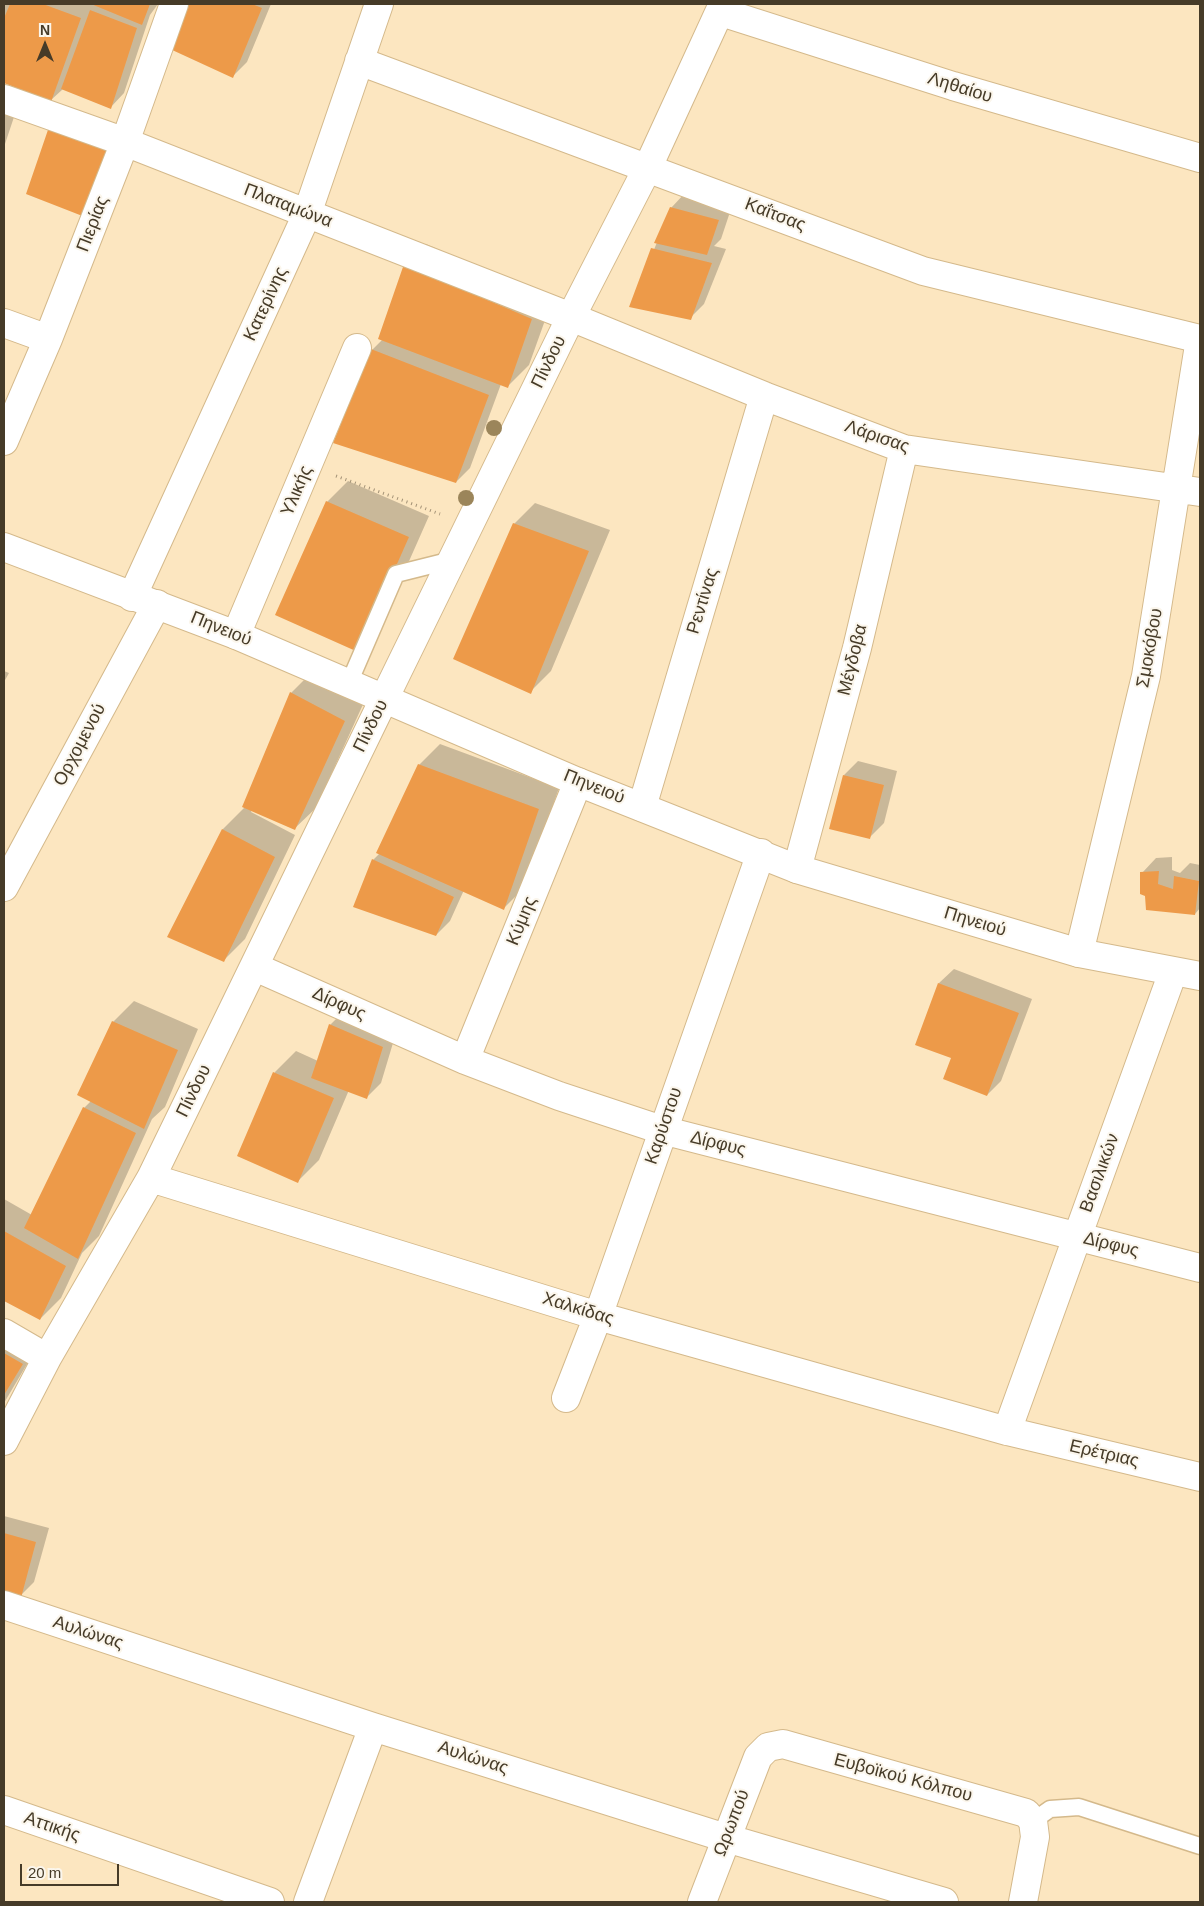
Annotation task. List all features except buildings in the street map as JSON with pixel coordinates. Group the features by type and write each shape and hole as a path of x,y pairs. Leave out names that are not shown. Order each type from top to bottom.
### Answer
{"street":[{"name":"Πιερίας","path":"4,441 48,339 125,142 174,4"},
{"name":"Κατερίνης","path":"145,600 307,214 379,4"},
{"name":"Ληθαίου","path":"722,8 953,86 1200,158"},
{"name":"Πίνδου","path":"4,1441 47,1358 151,1178 571,317 648,167 722,8"},
{"name":"Καΐτσας","path":"359,61 648,167 923,271 1200,339"},
{"name":"Πλαταμώνα","path":"4,99 125,142 571,317"},
{"name":"Λάρισας","path":"571,317 764,396 904,449 1188,490"},
{"path":"4,324 48,339"},
{"name":"Σμοκόβου","path":"1079,953 1146,676 1188,490 1200,339"},
{"name":"Υλικής","path":"236,634 357,348"},
{"name":"Ρεντίνας","path":"642,807 764,396"},
{"name":"Μέγδοβα","path":"798,869 857,648 904,449"},
{"name":"Πηνειού","path":"4,547 236,634 578,782 798,869 1079,953 1200,976"},
{"name":"Ορχομενού","path":"4,887 145,600"},
{"name":"Κύμης","path":"465,1060 578,782"},
{"name":"Καρύστου","path":"566,1398 598,1316 760,853"},
{"name":"Δίρφυς","path":"255,967 465,1060 559,1096 662,1130 1200,1268"},
{"name":"Βασιλικών","path":"1007,1431 1173,972"},
{"name":"Χαλκίδας","path":"151,1178 598,1316 1007,1431"},
{"path":"4,1333 47,1358"},
{"name":"Ερέτριας","path":"1007,1431 1200,1477"},
{"name":"Αυλώνας","path":"4,1605 373,1727 726,1838 944,1902"},
{"path":"308,1902 373,1727"},
{"name":"Ευβοϊκού Κόλπου","path":"768,1747 783,1744 1018,1809 1026,1813 1033,1821"},
{"name":"Ωρωπού","path":"702,1902 758,1757 768,1747"},
{"name":"Αττικής","path":"4,1810 270,1902"},
{"path":"1023,1902 1035,1837 1033,1821"}],"lane":[{"path":"349,684 396,574 452,560"},
{"path":"1033,1821 1050,1809 1079,1807 1200,1846"}],"path":[{"path":"308,465 469,525"}]}
